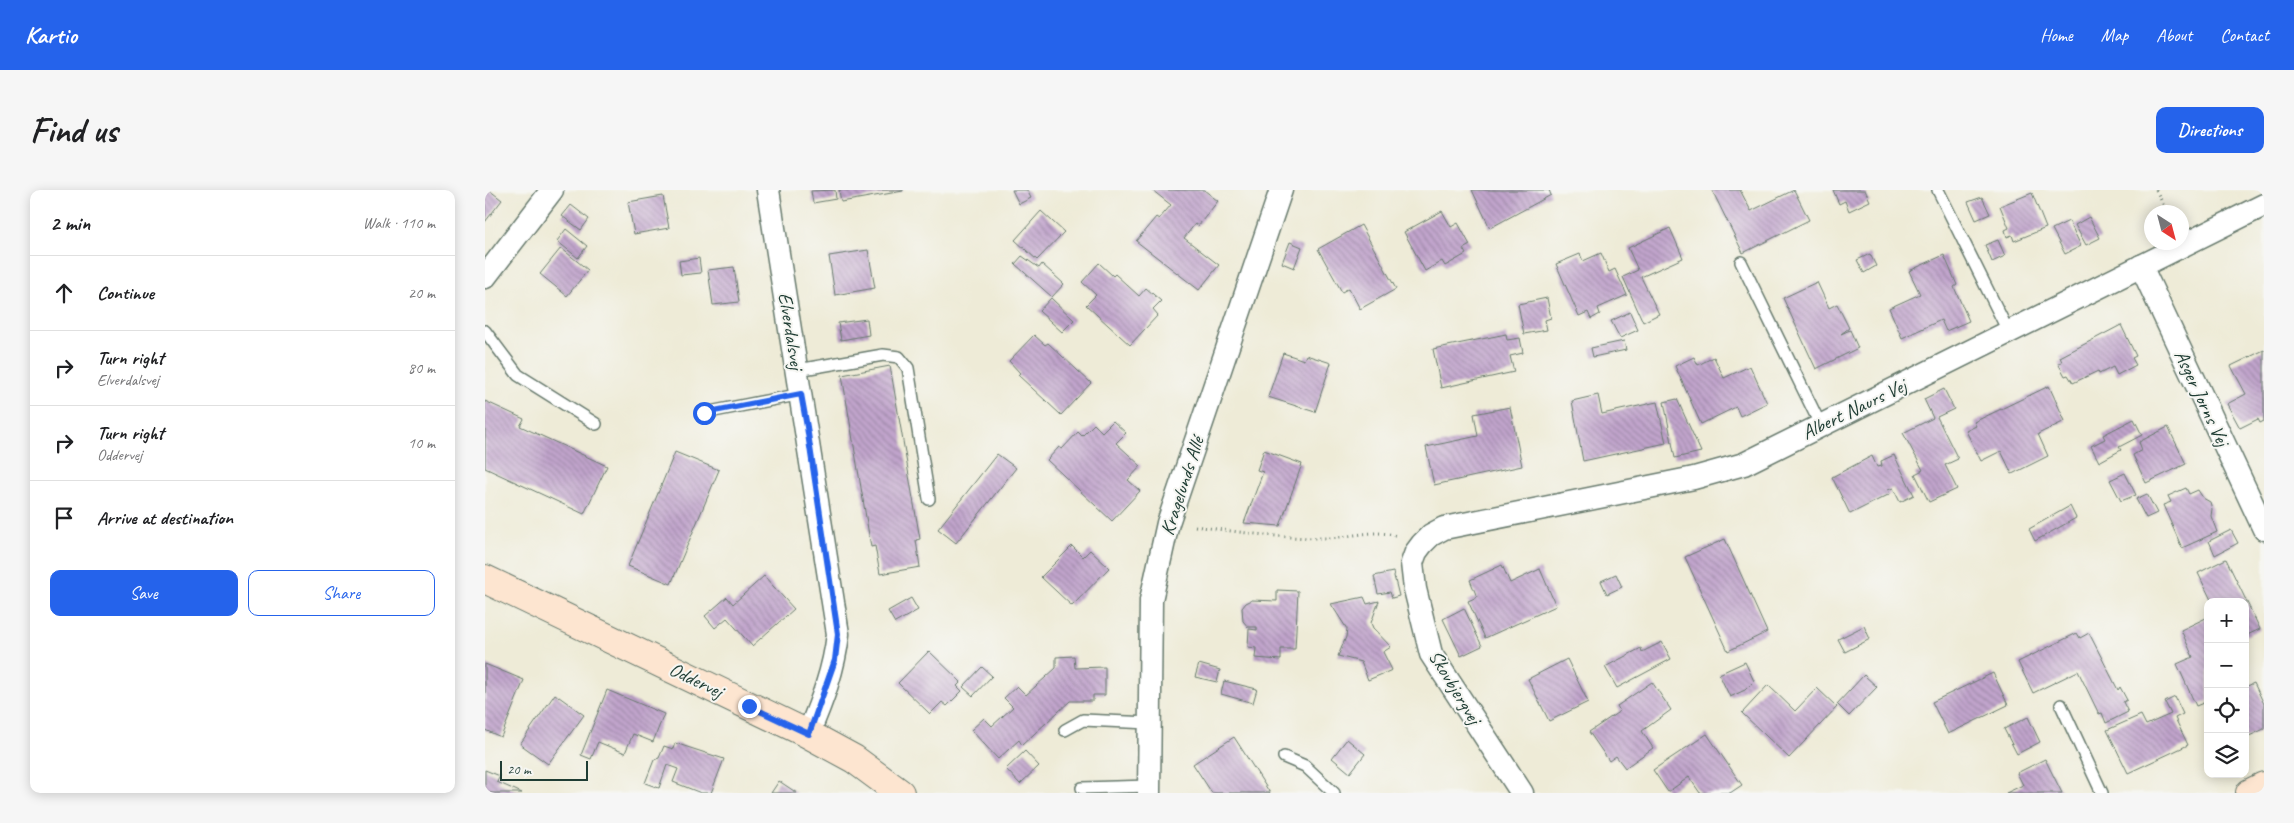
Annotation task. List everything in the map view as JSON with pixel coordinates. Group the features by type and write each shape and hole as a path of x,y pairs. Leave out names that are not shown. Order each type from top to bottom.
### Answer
{"street":[{"path":"485,277 551,190"},
{"name":"Elverdalsvej","path":"768,190 838,634 835,660 809,734"},
{"name":"Kragelunds Allé","path":"1149,789 1151,600 1168,522 1281,190"},
{"name":"Albert Naurs Vej","path":"1422,544 1431,535 1444,528 1694,478 1744,464 2264,205"},
{"name":"Asger Jorns Vej","path":"2141,266 2264,529"},
{"name":"Skovbjergvej","path":"1422,544 1416,552 1412,563 1415,588 1431,654 1522,793"},
{"name":"Oddervej","path":"485,579 809,734 854,760 900,793"},
{"path":"2250,793 2264,786"}],"lane":[{"path":"1938,190 2009,333"},
{"path":"1741,262 1821,426"},
{"path":"485,331 517,375 596,424"},
{"path":"797,370 883,356 899,357 908,368 929,499"},
{"path":"704,413 801,394"},
{"path":"2061,705 2102,793"},
{"path":"1065,730 1083,720 1150,723"},
{"path":"1284,757 1305,766 1334,793"},
{"path":"1082,788 1149,789"}],"path":[{"path":"2156,190 2164,205"},
{"path":"1168,522 1267,536 1324,538 1388,533"}],"building":[{"path":"485,190 489,190 502,200 485,222"},
{"path":"835,190 836,199 813,203 811,191"},
{"path":"839,190 903,190 903,191 841,202"},
{"path":"1012,190 1027,190 1031,198 1019,204"},
{"path":"1152,190 1204,190 1218,201 1198,226 1195,224 1184,238 1219,265 1199,290 1136,241 1156,217 1159,219 1171,205"},
{"path":"1472,190 1549,190 1551,195 1490,228"},
{"path":"1712,190 1740,190 1751,211 1794,190 1809,220 1743,253"},
{"path":"1833,190 1865,190 1870,201 1849,211 1845,201 1839,204"},
{"path":"2032,193 2046,228 2014,241 2012,235 2007,237 2005,230 2009,228 2000,206"},
{"path":"663,196 669,228 634,234 628,202"},
{"path":"1982,197 1990,214 1976,220 1968,202"},
{"path":"571,205 589,219 581,230 562,216"},
{"path":"1041,211 1064,232 1037,260 1015,240"},
{"path":"1442,211 1451,227 1458,223 1470,245 1463,249 1466,254 1445,266 1442,261 1425,271 1404,232"},
{"path":"2089,217 2100,238 2086,245 2075,225"},
{"path":"2069,221 2081,246 2065,254 2052,229"},
{"path":"1361,225 1396,289 1360,309 1349,288 1342,292 1318,249"},
{"path":"1670,228 1683,258 1641,277 1659,314 1643,322 1623,277 1638,270 1628,248"},
{"path":"566,229 587,246 578,258 557,241"},
{"path":"1998,240 2005,256 1992,262 1985,245"},
{"path":"1290,242 1302,247 1294,268 1282,263"},
{"path":"561,248 588,270 567,296 540,274"},
{"path":"868,250 875,288 835,295 829,256"},
{"path":"1601,253 1609,272 1615,269 1627,295 1598,308 1600,314 1591,319 1588,312 1579,316 1556,264 1580,254 1583,261"},
{"path":"1870,254 1876,266 1864,273 1857,260"},
{"path":"1944,255 1957,285 1954,287 1969,321 1946,331 1941,320 1902,338 1889,308 1920,294 1909,271"},
{"path":"1022,256 1039,268 1042,264 1064,284 1052,297 1015,264"},
{"path":"699,258 701,273 681,275 679,261"},
{"path":"1099,263 1113,276 1115,274 1139,296 1146,288 1161,301 1153,309 1158,315 1130,345 1086,305 1096,295 1082,282"},
{"path":"734,267 739,302 713,305 708,270"},
{"path":"1817,282 1829,308 1837,304 1849,328 1841,334 1850,330 1858,348 1816,369 1783,298"},
{"path":"1051,298 1074,320 1062,332 1039,311"},
{"path":"1547,298 1551,318 1545,320 1547,330 1524,334 1518,304"},
{"path":"1630,312 1638,330 1620,338 1611,321"},
{"path":"867,319 869,335 841,340 838,323"},
{"path":"2121,325 2136,356 2132,358 2136,365 2117,375 2113,367 2099,374 2098,371 2073,383 2068,375 2065,376 2058,363 2062,362 2060,357"},
{"path":"1506,334 1507,340 1520,338 1523,353 1510,356 1514,372 1441,388 1433,349"},
{"path":"1034,335 1045,345 1048,343 1091,383 1061,415 1018,375 1020,373 1009,361"},
{"path":"1624,341 1626,350 1593,357 1591,348"},
{"path":"2264,350 2264,421 2260,423 2258,419 2240,428 2227,404 2246,394 2231,366"},
{"path":"1283,353 1304,360 1306,355 1331,363 1315,412 1268,397"},
{"path":"1694,357 1698,365 1714,357 1724,378 1750,366 1767,403 1740,416 1736,407 1701,424 1675,366"},
{"path":"890,366 920,539 916,540 920,567 880,574 875,546 871,547 842,375"},
{"path":"2049,386 2065,421 2038,434 2048,456 2012,474 2001,451 1981,461 1966,431 1976,426 1974,422"},
{"path":"1944,389 1954,409 1937,417 1958,459 1945,465 1957,489 1929,502 1915,474 1923,470 1903,433 1933,418 1924,399"},
{"path":"1598,395 1602,414 1657,402 1666,443 1583,461 1572,401"},
{"path":"1677,399 1701,452 1675,458 1664,402"},
{"path":"485,401 524,419 520,426 607,466 584,514 485,468"},
{"path":"1510,407 1522,466 1434,485 1426,447 1478,436 1474,414"},
{"path":"2134,419 2142,435 2119,447 2121,450 2099,462 2091,446 2105,439 2103,435"},
{"path":"1113,421 1126,433 1116,443 1141,466 1128,480 1140,491 1112,521 1047,460 1059,447 1062,449 1078,432 1082,436 1094,424 1102,432"},
{"path":"2168,427 2186,464 2146,483 2133,455 2142,450 2139,442"},
{"path":"1264,450 1302,464 1280,526 1244,523 1263,472 1257,470"},
{"path":"675,452 719,470 671,584 628,566"},
{"path":"997,454 1016,468 956,543 938,529"},
{"path":"1894,455 1914,495 1900,502 1893,488 1888,490 1890,494 1850,514 1832,477 1872,456 1877,467 1882,466 1881,461"},
{"path":"2125,473 2136,495 2121,501 2110,480"},
{"path":"2186,488 2189,494 2198,490 2203,498 2210,502 2211,516 2217,532 2182,548 2163,505 2171,502 2168,496"},
{"path":"2147,494 2157,513 2146,518 2136,499"},
{"path":"2070,506 2076,518 2035,541 2029,529"},
{"path":"2231,530 2238,543 2215,555 2209,541"},
{"path":"1725,539 1767,632 1728,651 1685,557"},
{"path":"1072,546 1083,557 1090,550 1109,568 1072,606 1041,577"},
{"path":"2226,559 2245,598 2210,598 2198,573"},
{"path":"1502,565 1510,583 1540,569 1556,606 1485,638 1468,601 1477,597 1470,580"},
{"path":"1393,572 1399,596 1392,598 1390,592 1378,594 1374,576"},
{"path":"1616,574 1622,587 1607,594 1601,581"},
{"path":"764,576 794,609 752,646 727,618 715,628 705,616 727,597 733,604"},
{"path":"1277,590 1298,591 1295,649 1281,649 1281,660 1255,658 1256,648 1248,647 1249,629 1257,630 1257,627 1248,627 1243,621 1242,608 1252,600 1277,601"},
{"path":"1364,597 1367,604 1379,601 1371,623 1373,628 1391,647 1383,652 1392,670 1368,680 1361,662 1338,656 1346,637 1347,629 1331,604"},
{"path":"911,598 918,610 895,623 888,611"},
{"path":"2249,606 2260,629 2249,634"},
{"path":"1464,608 1482,646 1461,656 1443,619"},
{"path":"2204,619 2204,703 2196,706 2177,664 2193,657 2181,630"},
{"path":"1864,626 1870,639 1845,652 1838,639"},
{"path":"2077,633 2080,638 2089,633 2118,690 2120,687 2127,700 2123,702 2128,712 2106,723 2102,713 2099,714 2078,671 2033,693 2018,662"},
{"path":"1662,642 1671,659 1617,688 1605,667 1641,648 1642,652"},
{"path":"929,651 961,682 957,686 962,691 947,706 942,702 930,714 898,683"},
{"path":"1074,656 1075,668 1105,667 1105,695 1093,695 1093,701 1070,701 1022,745 1019,740 998,759 971,730 984,718 992,726 1013,707 1004,698 1017,686 1026,695 1056,668 1056,657"},
{"path":"1567,659 1588,702 1549,721 1528,679"},
{"path":"1745,662 1754,681 1745,690 1730,697 1719,674"},
{"path":"485,664 524,680 501,737 485,730"},
{"path":"1199,664 1220,670 1217,682 1195,677"},
{"path":"982,667 992,676 973,696 963,687"},
{"path":"1993,673 2008,705 1948,734 1932,702"},
{"path":"1864,675 1877,687 1849,716 1837,704"},
{"path":"1224,681 1257,689 1253,703 1221,694"},
{"path":"1652,682 1671,710 1642,731 1653,748 1625,768 1616,756 1609,761 1589,732 1620,711 1617,706"},
{"path":"2254,683 2264,704 2264,729 2249,736 2249,688 2249,685"},
{"path":"1768,685 1795,711 1817,688 1837,707 1789,758 1742,713"},
{"path":"607,690 664,714 653,742 633,734 625,753 598,742 591,759 581,755"},
{"path":"555,694 584,715 548,764 520,744"},
{"path":"2175,697 2183,714 2175,718 2188,745 2128,773 2107,730 2141,715 2146,725 2171,714 2165,702"},
{"path":"2028,717 2040,742 2017,754 2004,729"},
{"path":"1707,734 1742,785 1730,793 1700,793 1689,777 1668,792 1653,770"},
{"path":"1234,737 1270,793 1212,793 1193,764"},
{"path":"1347,739 1365,754 1350,773 1332,758"},
{"path":"675,743 724,759 711,793 701,793 673,782 678,769 667,765 659,788 645,783 654,760 659,758 664,746 673,749"},
{"path":"1025,751 1039,766 1020,784 1006,769"},
{"path":"2045,759 2062,793 2006,793 2023,785 2017,773"},
{"path":"485,770 500,776 497,782 522,793 485,793"},
{"path":"779,781 797,793 771,793"}],"route":[{"path":"704,413 801,394 807,427 838,634 835,660 823,699 809,734 749,706"}]}
